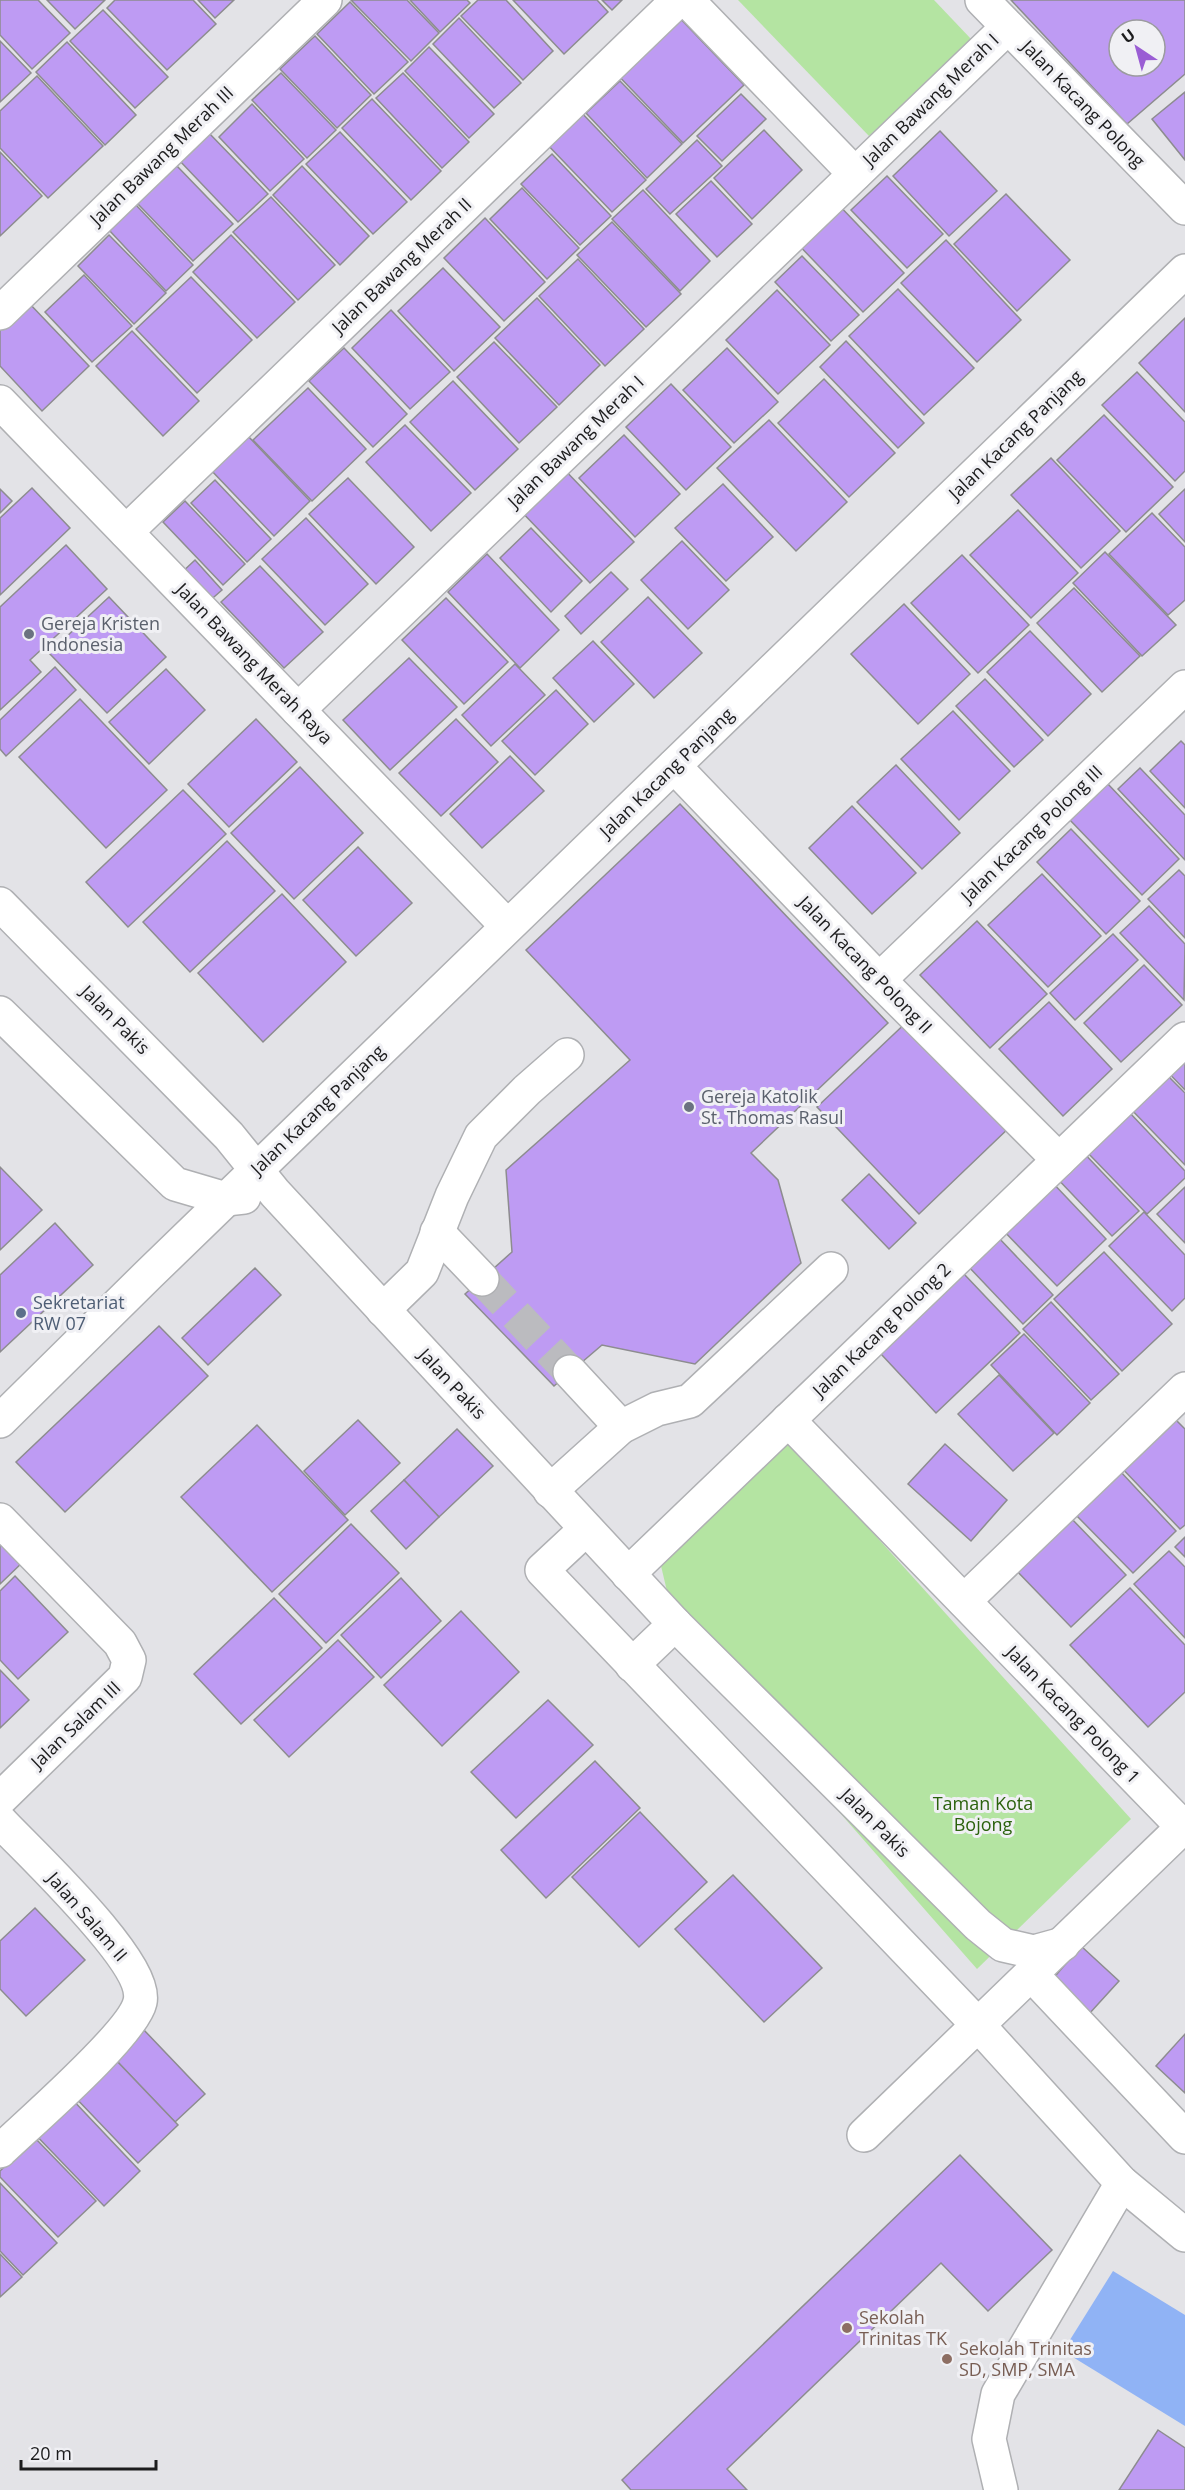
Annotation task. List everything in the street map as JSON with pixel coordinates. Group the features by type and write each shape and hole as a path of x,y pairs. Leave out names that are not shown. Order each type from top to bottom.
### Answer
{"street":[{"name":"Jalan Bawang Merah III","path":"0,313 325,0"},
{"name":"Jalan Bawang Merah II","path":"126,532 678,0"},
{"name":"Jalan Bawang Merah I","path":"687,0 855,174"},
{"name":"Jalan Kacang Polong","path":"982,0 1185,208"},
{"name":"Jalan Bawang Merah I","path":"298,710 1008,27"},
{"name":"Jalan Kacang Panjang","path":"267,1181 507,926 1185,271"},
{"name":"Jalan Bawang Merah Raya","path":"0,402 507,926"},
{"name":"Jalan Kacang Polong III","path":"879,980 1185,687"},
{"name":"Jalan Kacang Polong II","path":"674,766 879,980 1059,1161"},
{"name":"Jalan Pakis","path":"0,904 229,1136 383,1310 628,1574"},
{"path":"0,1013 176,1184 226,1199"},
{"name":"Jalan Kacang Polong 2","path":"628,1574 1185,1040"},
{"path":"383,1310 422,1272 452,1196 481,1136 527,1090 567,1055"},
{"path":"0,1421 226,1199 267,1181"},
{"path":"438,1232 482,1279"},
{"path":"550,1491 621,1426 657,1409 690,1401 831,1269"},
{"path":"570,1372 621,1426"},
{"path":"964,1601 1185,1389"},
{"name":"Jalan Kacang Polong 1","path":"789,1420 1184,1826"},
{"name":"Jalan Salam III","path":"0,1520 120,1643 129,1660 125,1677 0,1799"},
{"path":"586,1529 542,1570 978,2025 1122,2183 1185,2235"},
{"path":"628,1574 675,1624 632,1665"},
{"name":"Jalan Pakis","path":"675,1624 978,1925 1003,1945 1034,1952 1063,1944"},
{"name":"Jalan Salam II","path":"0,1821 113,1942 137,1980 141,2001 123,2033 0,2151"},
{"path":"864,2135 1184,1826"},
{"path":"1031,1974 1185,2137"},
{"path":"1001,2490 989,2439 998,2394 1122,2183"}],"green space":[{"path":"738,0 934,0 972,40 869,136"},
{"name":"Taman Kota Bojong","path":"773,1422 1131,1819 977,1969 675,1625 653,1532"}],"water":[{"path":"1113,2271 1185,2315 1185,2426 1063,2351"}],"building":[{"path":"0,0 38,0 70,33 32,69 0,35"},
{"path":"47,0 105,0 75,29"},
{"path":"115,0 193,0 216,24 167,70 107,8"},
{"path":"198,0 234,0 215,18"},
{"path":"351,0 407,0 439,33 411,61"},
{"path":"410,0 467,0 470,3 440,32"},
{"path":"478,0 506,0 553,51 523,80 461,16"},
{"path":"513,0 597,0 608,12 564,54"},
{"path":"602,0 622,0 612,10"},
{"path":"1011,0 1185,0 1185,74 1127,124"},
{"path":"350,2 408,62 374,94 317,34"},
{"path":"103,10 168,77 135,108 70,41"},
{"path":"673,11 744,85 683,143 612,69"},
{"path":"459,18 521,83 494,108 433,44"},
{"path":"315,36 371,95 337,128 280,69"},
{"path":"0,41 31,73 0,102"},
{"path":"67,42 136,115 105,145 36,72"},
{"path":"429,47 494,114 469,138 405,71"},
{"path":"281,73 336,130 307,158 252,100"},
{"path":"403,73 469,142 442,168 376,98"},
{"path":"37,76 103,146 48,198 0,148 0,111"},
{"path":"620,81 682,144 647,178 586,113"},
{"path":"1185,92 1185,160 1152,119"},
{"path":"741,94 766,119 722,161 697,136"},
{"path":"372,99 441,171 411,200 342,128"},
{"path":"252,104 304,159 270,191 219,137"},
{"path":"578,109 646,180 612,212 544,141"},
{"path":"764,130 802,170 752,219 714,178"},
{"path":"940,131 997,191 949,236 893,176"},
{"path":"208,132 268,194 238,222 179,160"},
{"path":"340,132 407,202 373,234 306,164"},
{"path":"697,140 722,166 670,214 646,189"},
{"path":"0,152 42,196 0,236"},
{"path":"552,154 611,216 580,245 521,184"},
{"path":"176,165 233,224 193,261 137,203"},
{"path":"302,166 369,236 340,265 273,195"},
{"path":"887,176 943,234 907,268 851,210"},
{"path":"711,181 752,224 717,257 676,214"},
{"path":"522,188 579,248 547,279 490,219"},
{"path":"643,190 710,261 680,291 612,219"},
{"path":"1006,194 1070,260 1017,311 954,244"},
{"path":"271,197 335,265 298,300 233,232"},
{"path":"833,199 904,273 863,312 792,238"},
{"path":"136,205 193,265 166,291 109,230"},
{"path":"485,218 545,282 504,321 444,258"},
{"path":"612,222 681,294 646,327 577,255"},
{"path":"109,235 166,293 134,324 78,266"},
{"path":"231,235 295,302 257,338 193,272"},
{"path":"946,240 1021,320 977,362 901,283"},
{"path":"802,256 859,315 831,341 775,282"},
{"path":"578,259 644,329 605,366 539,296"},
{"path":"443,268 500,327 454,371 398,311"},
{"path":"84,275 132,326 92,362 45,312"},
{"path":"191,277 252,340 197,393 136,329"},
{"path":"898,289 974,368 924,415 849,336"},
{"path":"777,290 830,345 778,394 726,340"},
{"path":"537,298 600,365 559,405 495,338"},
{"path":"28,302 89,366 42,411 0,366 0,329"},
{"path":"391,310 450,372 410,409 352,348"},
{"path":"1185,318 1185,412 1139,363"},
{"path":"132,331 199,401 163,436 96,366"},
{"path":"846,341 924,423 898,448 820,367"},
{"path":"494,342 557,407 519,443 457,377"},
{"path":"344,348 407,414 373,447 309,381"},
{"path":"727,348 778,402 734,443 683,390"},
{"path":"1137,372 1185,422 1185,471 1175,481 1102,405"},
{"path":"824,379 895,453 849,497 778,423"},
{"path":"453,381 518,449 475,490 410,422"},
{"path":"671,384 731,447 686,490 626,427"},
{"path":"308,388 366,449 312,501 253,440"},
{"path":"1104,415 1173,487 1126,532 1057,460"},
{"path":"769,420 847,502 796,551 717,468"},
{"path":"405,425 471,493 431,531 366,462"},
{"path":"247,435 310,501 274,536 210,469"},
{"path":"624,435 680,494 635,537 579,478"},
{"path":"1051,458 1120,531 1081,568 1011,495"},
{"path":"560,465 634,542 590,583 517,507"},
{"path":"348,478 414,547 376,584 309,514"},
{"path":"215,480 271,539 247,562 191,503"},
{"path":"723,484 773,537 726,581 675,528"},
{"path":"32,488 70,528 0,595 0,518"},
{"path":"0,489 12,501 0,513"},
{"path":"1185,489 1185,542 1159,514"},
{"path":"185,501 245,564 223,585 163,522"},
{"path":"1018,510 1078,573 1031,618 970,555"},
{"path":"1152,513 1185,547 1185,600 1168,615 1109,554"},
{"path":"306,518 368,584 325,625 262,559"},
{"path":"531,528 582,581 551,612 500,558"},
{"path":"682,541 729,590 688,629 641,580"},
{"name":"Gereja Kristen Indonesia","path":"66,545 107,589 30,660 41,672 0,710 0,607"},
{"path":"1105,552 1176,625 1142,656 1073,583"},
{"path":"487,554 559,630 520,668 448,592"},
{"path":"962,555 1029,625 978,673 911,603"},
{"path":"195,560 222,590 207,603 179,575"},
{"path":"260,566 323,632 284,668 221,602"},
{"path":"611,572 628,589 581,634 565,616"},
{"path":"1074,588 1140,656 1102,692 1037,623"},
{"path":"109,597 166,657 107,713 49,653"},
{"path":"648,597 702,653 654,698 601,642"},
{"path":"446,598 508,662 464,704 402,640"},
{"path":"904,604 970,674 918,724 851,654"},
{"path":"1030,631 1091,694 1048,736 987,672"},
{"path":"593,641 634,684 594,722 553,678"},
{"path":"409,658 457,707 390,770 343,720"},
{"path":"515,664 545,695 491,746 462,715"},
{"path":"55,667 76,690 6,756 0,749 0,720"},
{"path":"166,669 205,710 149,764 109,722"},
{"path":"985,679 1043,740 1014,767 956,706"},
{"path":"556,690 588,724 535,775 502,741"},
{"path":"80,699 167,790 106,848 19,757"},
{"path":"953,711 1010,771 959,820 901,759"},
{"path":"256,719 297,762 229,827 188,784"},
{"path":"456,719 498,762 441,816 399,773"},
{"path":"1181,741 1185,745 1185,808 1150,771"},
{"path":"510,756 544,791 482,848 450,814"},
{"path":"896,765 960,833 922,869 857,802"},
{"path":"300,767 363,833 294,899 231,833"},
{"path":"1140,768 1185,815 1185,860 1118,789"},
{"path":"1107,783 1179,859 1142,895 1069,819"},
{"path":"183,790 226,834 128,927 86,882"},
{"name":"Gereja Katolik St. Thomas Rasul","path":"680,804 888,1023 751,1153 778,1180 801,1263 695,1364 602,1345 554,1386 465,1294 512,1252 506,1170 630,1060 526,950"},
{"path":"852,806 916,873 872,914 809,848"},
{"path":"1071,829 1140,901 1106,934 1037,862"},
{"path":"227,841 275,891 190,972 143,922"},
{"path":"358,847 412,903 356,956 303,900"},
{"path":"1179,870 1185,876 1185,938 1148,899"},
{"path":"1042,874 1101,936 1048,987 988,925"},
{"path":"282,894 346,962 263,1042 198,973"},
{"path":"1149,906 1185,944 1184,1000 1120,933"},
{"path":"977,921 1047,994 990,1048 920,975"},
{"path":"1113,934 1138,960 1075,1020 1050,993"},
{"path":"1144,965 1182,1005 1121,1062 1084,1023"},
{"path":"1049,1002 1112,1069 1063,1116 999,1049"},
{"path":"912,1017 1014,1123 919,1214 817,1107"},
{"path":"1185,1044 1185,1090 1162,1066"},
{"path":"1164,1072 1185,1093 1185,1165 1128,1106"},
{"path":"1129,1112 1185,1171 1185,1178 1147,1214 1087,1152"},
{"path":"1079,1148 1139,1211 1112,1236 1053,1174"},
{"path":"0,1167 42,1210 0,1250"},
{"path":"869,1174 916,1223 889,1249 842,1200"},
{"path":"1049,1179 1106,1239 1057,1286 999,1226"},
{"path":"1185,1187 1185,1243 1157,1214"},
{"path":"1144,1212 1185,1255 1185,1298 1172,1311 1109,1246"},
{"name":"Sekretariat RW 07","path":"55,1223 93,1265 0,1352 0,1275"},
{"path":"997,1236 1053,1295 1023,1324 967,1265"},
{"path":"1104,1252 1172,1324 1122,1371 1054,1299"},
{"path":"255,1268 281,1295 208,1365 182,1338"},
{"path":"964,1274 1020,1333 936,1413 881,1354"},
{"path":"1051,1302 1119,1374 1091,1400 1023,1329"},
{"path":"159,1326 208,1376 65,1512 16,1462"},
{"path":"1024,1334 1090,1403 1057,1435 991,1365"},
{"path":"999,1375 1054,1433 1013,1471 958,1414"},
{"path":"1171,1415 1185,1429 1185,1525 1180,1529 1119,1465"},
{"path":"358,1420 400,1463 345,1515 304,1471"},
{"path":"257,1425 348,1520 272,1592 181,1497"},
{"path":"457,1429 493,1466 439,1517 404,1480"},
{"path":"945,1444 1007,1500 971,1541 908,1484"},
{"path":"1120,1471 1176,1531 1133,1573 1075,1514"},
{"path":"404,1480 439,1517 406,1549 371,1511"},
{"path":"1069,1516 1126,1575 1071,1627 1014,1568"},
{"path":"351,1524 399,1573 326,1643 279,1594"},
{"path":"0,1532 26,1559 0,1584"},
{"path":"1185,1537 1185,1557 1175,1547"},
{"path":"1169,1551 1185,1567 1185,1638 1134,1584"},
{"path":"15,1576 68,1632 18,1679 0,1660 0,1591"},
{"path":"401,1578 441,1621 381,1678 341,1635"},
{"path":"1130,1588 1185,1645 1185,1692 1148,1727 1070,1645"},
{"path":"274,1598 322,1648 241,1724 194,1674"},
{"path":"461,1611 519,1672 442,1746 384,1685"},
{"path":"338,1640 374,1677 289,1757 254,1720"},
{"path":"0,1670 29,1700 0,1728"},
{"path":"548,1700 593,1745 516,1818 471,1772"},
{"path":"595,1761 640,1808 546,1898 501,1850"},
{"path":"640,1812 707,1882 639,1947 572,1877"},
{"path":"733,1875 822,1968 764,2022 675,1929"},
{"path":"35,1908 85,1960 26,2016 0,1989 0,1941"},
{"path":"1081,1946 1119,1981 1089,2014 1051,1981"},
{"path":"143,2029 205,2094 175,2122 113,2057"},
{"path":"1185,2034 1185,2093 1156,2066"},
{"path":"113,2057 178,2125 138,2163 73,2095"},
{"path":"69,2096 140,2171 104,2206 32,2131"},
{"path":"35,2138 96,2201 58,2237 0,2177 0,2171"},
{"path":"960,2155 1052,2250 988,2311 941,2263 727,2469 747,2490 631,2490 622,2480"},
{"path":"0,2183 57,2243 23,2275 0,2251"},
{"path":"0,2254 22,2277 0,2297"},
{"path":"1158,2430 1185,2448 1185,2490 1119,2490"}],"tunnel":[{"path":"482,1279 570,1372"}],"place":[{"name":"Gereja Kristen Indonesia","path":"29,634"},
{"name":"Gereja Katolik St. Thomas Rasul","path":"689,1107"},
{"name":"Sekretariat RW 07","path":"21,1313"},
{"name":"Sekolah Trinitas TK","path":"847,2328"},
{"name":"Sekolah Trinitas SD, SMP, SMA","path":"947,2359"}]}
